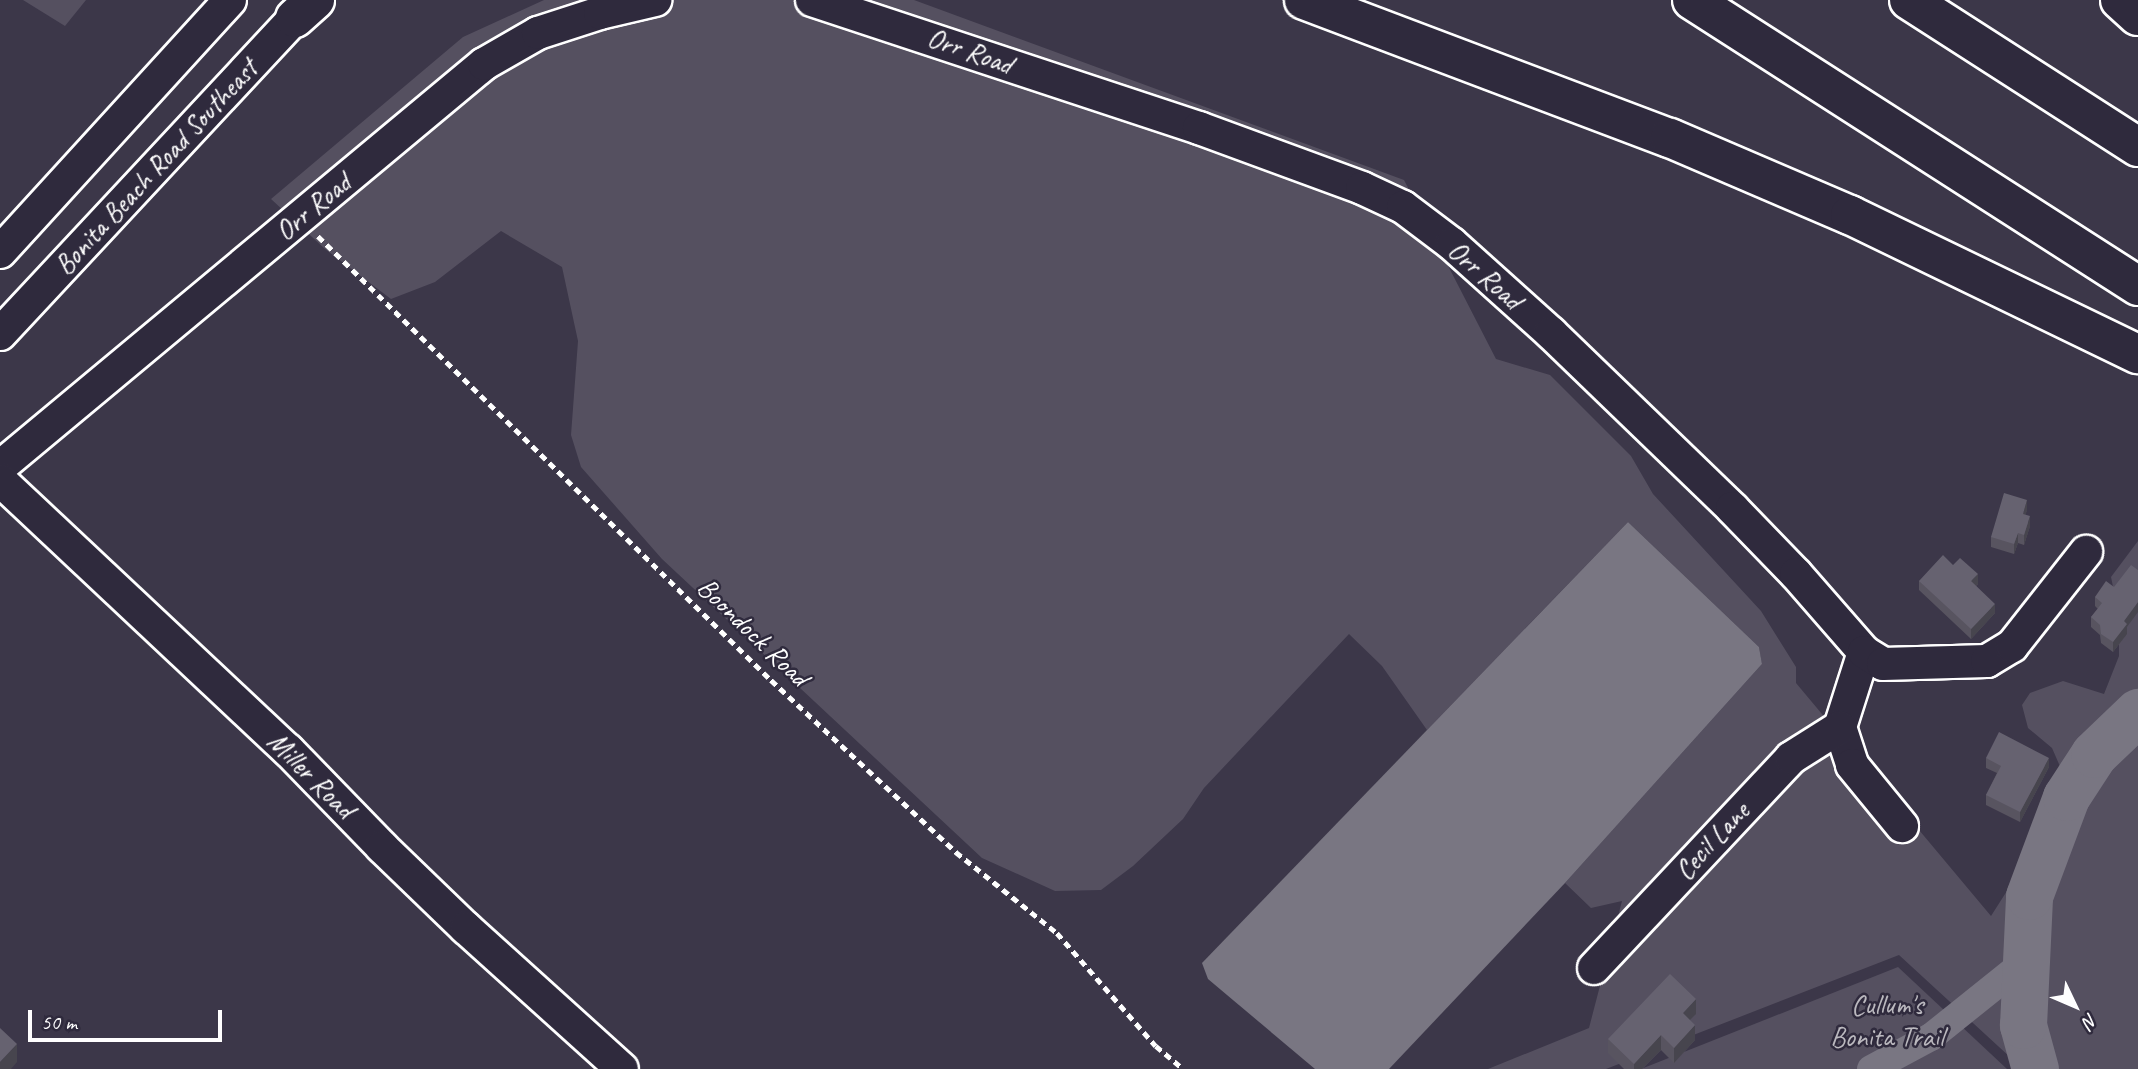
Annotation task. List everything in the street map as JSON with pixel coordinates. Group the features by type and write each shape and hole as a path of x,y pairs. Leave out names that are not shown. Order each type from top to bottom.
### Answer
{"highway":[{"path":"1304,0 1670,138 1862,221 2138,354"},
{"path":"1692,0 2138,286"},
{"path":"1909,0 2138,147"},
{"path":"2120,0 2138,16"}],"street":[{"name":"Bonita Beach Road Southeast","path":"0,252 230,0"},
{"name":"Orr Road","path":"0,467 484,64 538,33 600,13 655,0"},
{"name":"Orr Road","path":"812,0 1199,128 1362,188 1403,207 1452,244 1589,370 1732,508 1796,574 1864,652"},
{"name":"Bonita Beach Road Southeast","path":"0,334 307,6"},
{"name":"Miller Road","path":"0,480 288,750 382,847 466,928 622,1069"},
{"path":"1902,825 1852,765 1840,727 1864,652 1883,664 1987,661 2012,646 2086,552"},
{"name":"Cecil Lane","path":"1594,968 1791,758 1840,727"}],"path":[{"name":"Boondock Road","path":"300,219 781,689 956,852 1056,933 1156,1046 1183,1069"}],"green space":[{"path":"23,0 86,0 65,26"},
{"path":"544,0 914,0 1404,180 1496,359 1550,375 1631,456 1653,494 1761,611 1796,667 1796,683 1991,916 2012,883 2026,843 2056,797 2062,771 2052,748 2028,728 2022,705 2030,693 2063,681 2104,694 2119,656 2119,616 2111,577 2138,541 2138,1069 2023,1069 1899,955 1606,1069 1488,1069 1589,1028 1622,901 1591,908 1565,883 1762,664 1759,647 1628,522 1427,730 1382,666 1349,634 1204,788 1183,819 1133,866 1101,890 1055,891 982,858 662,559 581,467 571,435 578,341 562,267 501,231 435,282 391,299 325,249 271,199 463,37"},
{"name":"Cullum's Bonita Trail","path":"1898,967 2007,1069 1641,1069"}],"shaded area":[{"path":"1628,522 1759,647 1762,664 1565,883 1389,1069 1315,1069 1208,979 1202,963"}],"building":[{"path":"2004,493 2027,500 2023,514 2030,516 2024,535 2018,533 2014,544 1991,537"},
{"path":"1943,555 1953,565 1960,558 1978,574 1971,581 1995,604 1971,629 1919,581"},
{"path":"2131,565 2138,570 2138,602 2124,621 2127,624 2113,642 2101,634 2100,625 2091,617 2102,603 2095,597 2106,581 2114,587"},
{"path":"1999,732 2049,758 2020,812 1986,795 2001,766 1986,758"},
{"path":"1670,974 1696,999 1683,1013 1695,1025 1674,1048 1661,1035 1634,1064 1608,1039"},
{"path":"0,1028 17,1044 0,1062"}],"waterway":[{"path":"2035,1069 2023,1025 2029,896 2066,797 2094,754 2138,712"},
{"path":"1871,1069 1931,1037 2026,961"}]}
